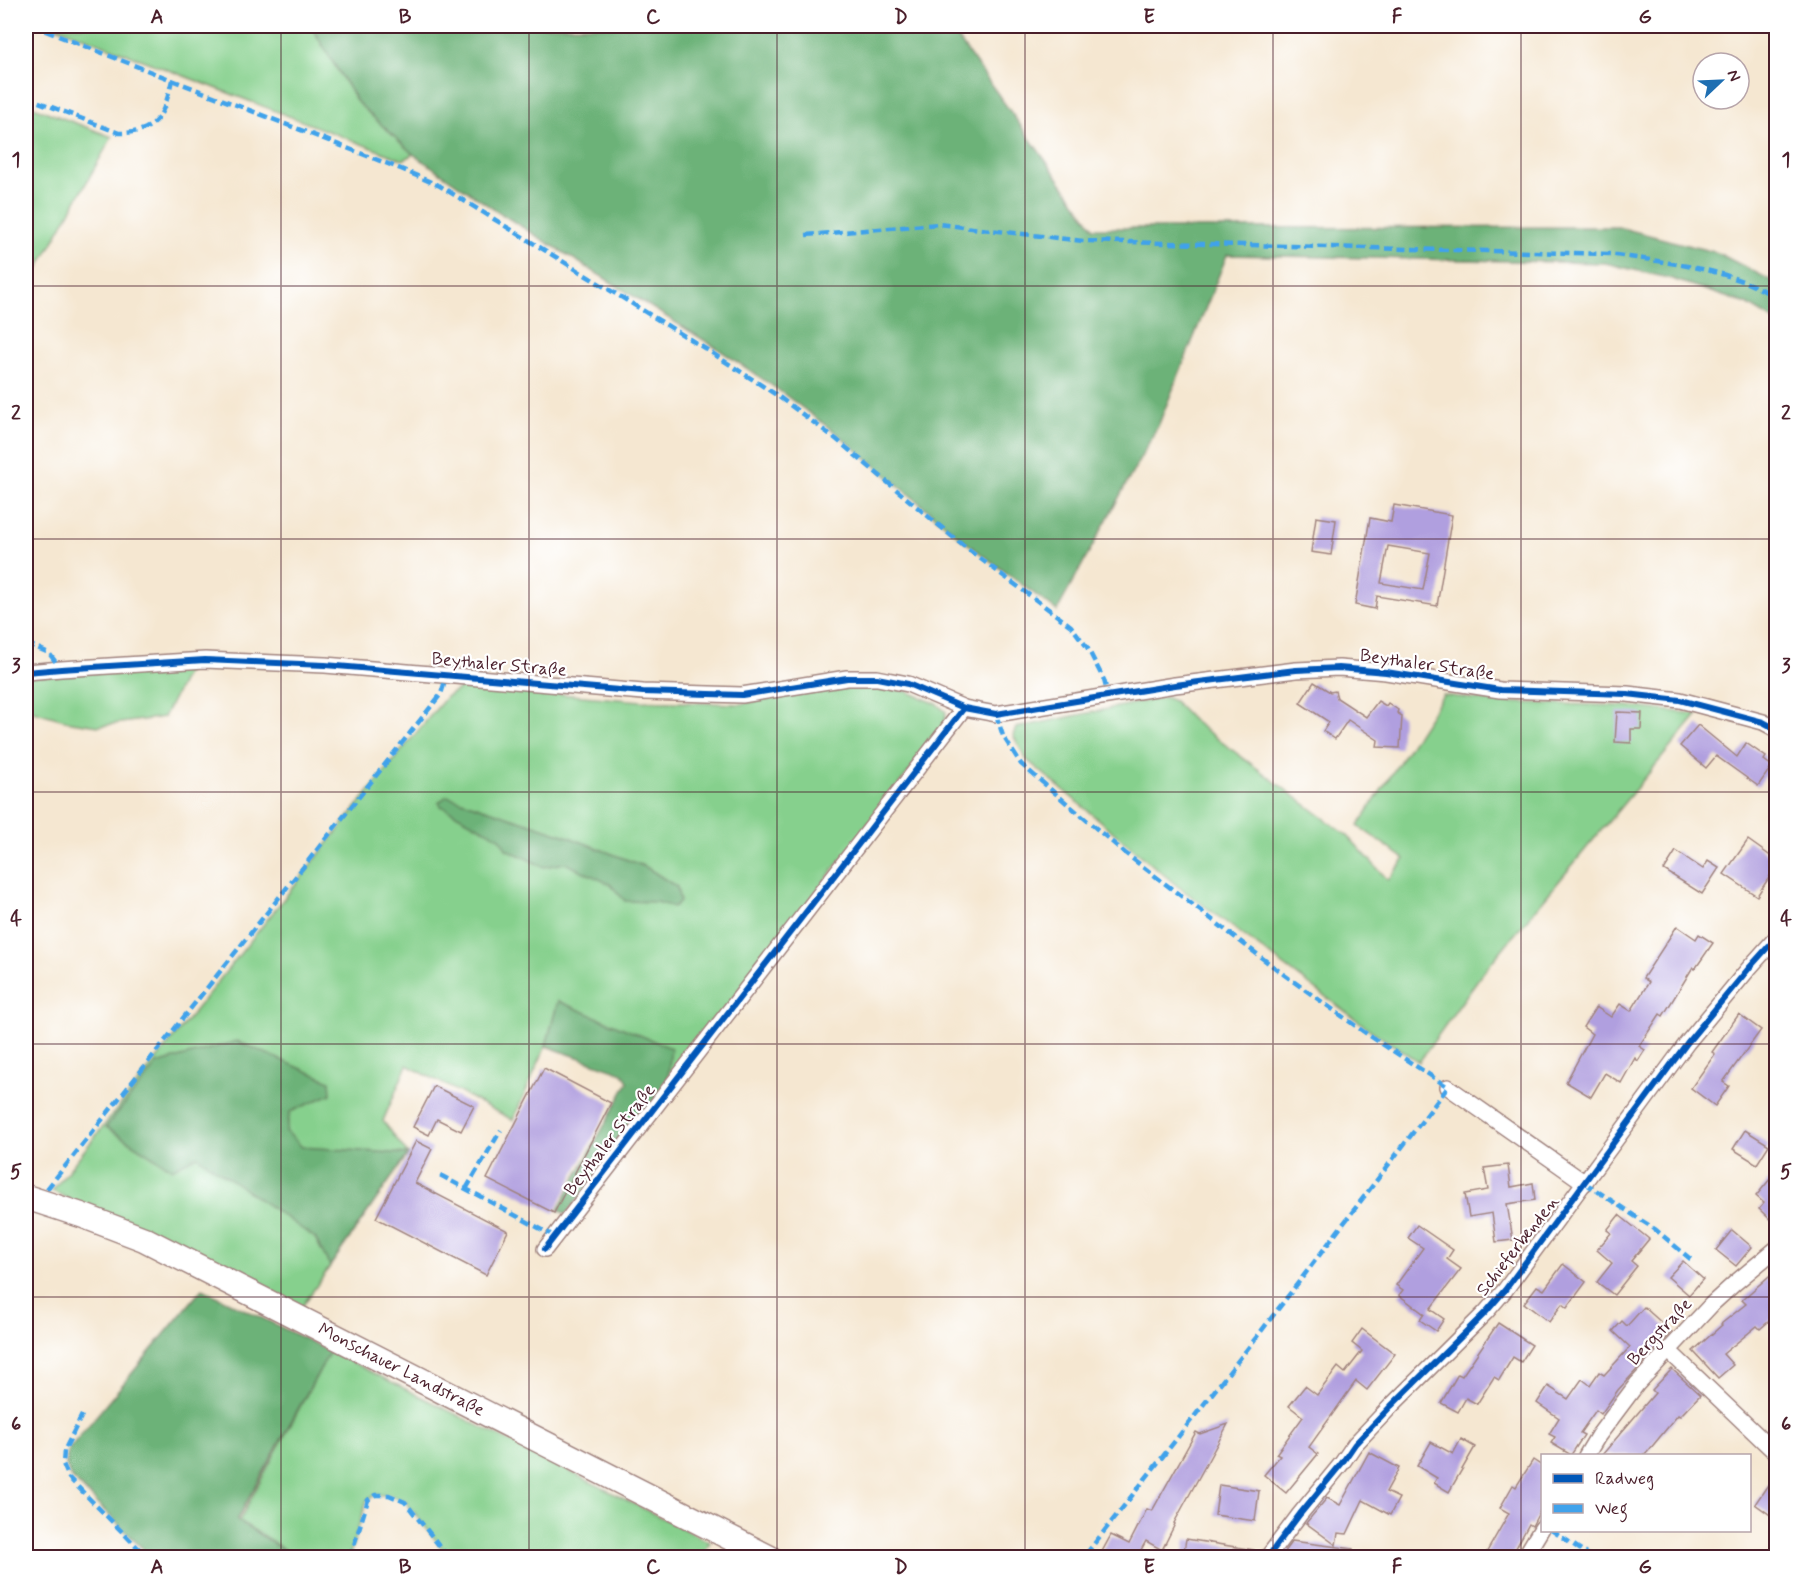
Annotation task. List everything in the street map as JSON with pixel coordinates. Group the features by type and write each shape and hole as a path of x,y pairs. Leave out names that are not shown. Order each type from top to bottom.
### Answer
{"main road":[{"name":"Monschauer Landstraße","path":"26,1197 144,1239 770,1557"}],"street":[{"name":"Beythaler Straße","path":"26,672 205,660 325,665 643,692 742,694 847,678 877,678 908,684 964,708 996,714 1175,685 1296,670 1339,668 1386,672 1500,690 1627,694 1680,700 1763,722 1776,729"},
{"name":"Beythaler Straße","path":"545,1249 964,708"},
{"name":"Schieferbenden","path":"1267,1557 1374,1422 1486,1312 1505,1290 1687,1043 1776,938"},
{"path":"1448,1087 1585,1183"},
{"name":"Bergstraße","path":"1587,1454 1629,1394 1720,1296 1776,1249"},
{"path":"1669,1351 1776,1453"},
{"path":"1524,1557 1541,1530"}],"green space":[{"path":"54,26 311,26 357,102 413,154 403,160"},
{"path":"311,26 949,26 1094,228 1618,227 1718,253 1776,283 1776,322 1747,304 1672,279 1605,263 1227,255 1159,424 1057,611 968,544 840,436 777,389 715,347 495,210 413,154 357,102"},
{"path":"26,104 112,137 26,290"},
{"path":"190,666 164,717 99,726 71,722 26,709 26,677"},
{"path":"464,686 642,701 740,704 846,686 876,686 906,691 937,704 946,712 944,726 667,1085 558,1001 546,1046 513,1120 407,1065 383,1121 408,1154 299,1311 52,1191 401,751 447,696"},
{"path":"1443,695 1498,702 1626,706 1698,714 1481,975 1419,1062 1370,1030 1175,884 1026,759 1013,735 1016,728 1165,697 1174,701 1192,720 1348,836 1388,880 1405,859 1358,826"},
{"path":"447,796 561,834 646,867 677,887 680,902 673,907 657,902 625,901 610,884 565,863 544,867 506,849 500,838 441,806 439,802"},
{"path":"558,1001 671,1048 667,1085 566,1214 558,1210 628,1082 623,1073 546,1046"},
{"path":"237,1041 330,1081 331,1094 290,1112 286,1131 302,1147 408,1154 330,1266 315,1238 197,1156 172,1169 106,1127 157,1064"},
{"path":"202,1289 330,1351 237,1520 295,1557 151,1557 71,1477 66,1465 68,1450"},
{"path":"330,1351 710,1542 702,1557 449,1557 405,1501 389,1495 375,1495 367,1500 349,1557 297,1557 239,1521"}],"building":[{"path":"1394,505 1452,515 1437,606 1377,596 1375,609 1355,605 1370,518 1391,522","holes":["1388,546 1430,553 1423,590 1381,583"]},
{"path":"1316,517 1336,520 1331,555 1311,552"},
{"path":"1314,682 1330,692 1335,691 1337,698 1366,717 1378,701 1386,706 1388,703 1398,710 1397,713 1402,716 1400,748 1377,747 1378,740 1348,720 1335,739 1323,731 1329,722 1300,703"},
{"path":"1617,712 1642,713 1641,729 1631,729 1631,743 1615,742"},
{"path":"1698,725 1737,757 1746,743 1766,757 1764,760 1772,766 1758,786 1716,756 1706,768 1680,746"},
{"path":"1748,840 1776,860 1776,867 1757,896 1724,874"},
{"path":"1676,851 1703,869 1708,861 1719,868 1702,894 1664,870"},
{"path":"1677,926 1696,939 1699,934 1713,943 1695,969 1693,967 1663,1016 1660,1014 1639,1046 1645,1050 1638,1061 1635,1058 1621,1083 1605,1073 1591,1097 1566,1082 1592,1034 1583,1027 1596,1007 1611,1017 1620,1004 1631,1011 1649,982 1643,978"},
{"path":"1739,1014 1761,1030 1723,1082 1729,1086 1715,1106 1691,1088 1715,1054 1712,1052"},
{"path":"544,1068 611,1103 554,1213 487,1179"},
{"path":"434,1086 474,1106 461,1131 437,1119 429,1135 413,1127"},
{"path":"1745,1130 1769,1145 1757,1164 1733,1149"},
{"path":"416,1141 432,1149 415,1183 508,1231 486,1275 376,1218"},
{"path":"1508,1165 1511,1187 1533,1183 1535,1200 1507,1204 1513,1240 1496,1242 1492,1213 1469,1217 1465,1194 1488,1190 1484,1168"},
{"path":"1776,1172 1776,1225 1759,1209 1764,1203 1756,1196"},
{"path":"1619,1215 1649,1239 1631,1261 1637,1266 1614,1295 1597,1282 1612,1263 1597,1250 1611,1233 1607,1230"},
{"path":"1417,1225 1453,1250 1447,1259 1461,1269 1430,1309 1444,1319 1436,1331 1420,1320 1424,1314 1399,1295 1403,1290 1396,1285 1423,1248 1408,1238"},
{"path":"1732,1230 1752,1247 1736,1266 1716,1250"},
{"path":"1683,1261 1703,1279 1689,1295 1668,1277"},
{"path":"1563,1264 1586,1282 1567,1308 1562,1304 1549,1322 1524,1303 1537,1286 1544,1290"},
{"path":"1776,1270 1776,1315 1760,1329 1757,1326 1723,1354 1733,1365 1718,1378 1693,1351 1746,1304 1742,1300"},
{"path":"1644,1307 1672,1332 1618,1390 1601,1414 1596,1410 1580,1433 1584,1435 1572,1454 1569,1454 1551,1443 1555,1437 1549,1434 1559,1418 1537,1403 1548,1386 1568,1399 1582,1379 1590,1385 1599,1372 1604,1375 1630,1347 1613,1331 1622,1321 1627,1326"},
{"path":"1498,1323 1532,1345 1521,1362 1513,1357 1499,1380 1494,1377 1477,1404 1466,1398 1458,1412 1441,1403 1458,1374 1462,1376"},
{"path":"1362,1329 1395,1354 1367,1390 1356,1381 1309,1447 1318,1454 1286,1493 1264,1475 1280,1456 1276,1454 1303,1417 1289,1406 1305,1386 1317,1395 1338,1367 1345,1373 1362,1351 1352,1343"},
{"path":"1672,1369 1700,1395 1680,1416 1678,1415 1646,1454 1603,1454 1655,1393 1652,1390"},
{"path":"1228,1424 1174,1523 1162,1550 1146,1541 1141,1550 1155,1557 1099,1557 1111,1535 1129,1544 1147,1509 1152,1511 1196,1432 1200,1434"},
{"path":"1461,1439 1475,1447 1449,1492 1434,1483 1437,1478 1417,1466 1431,1442 1453,1454"},
{"path":"1369,1452 1399,1468 1386,1492 1399,1498 1390,1515 1363,1500 1347,1534 1338,1533 1336,1545 1306,1523 1327,1498 1340,1505"},
{"path":"1533,1460 1541,1465 1541,1509 1532,1526 1529,1524 1511,1557 1484,1557 1509,1513 1500,1508 1513,1485 1516,1487"},
{"path":"1776,1473 1776,1519 1755,1504"},
{"path":"1219,1485 1259,1491 1255,1521 1215,1515"},
{"path":"1186,1539 1254,1550 1254,1557 1183,1557"},
{"path":"1292,1541 1353,1549 1352,1557 1285,1557 1286,1549"}],"marked path":[{"path":"33,26 440,186 709,351 775,394 836,439 966,548 1071,626 1087,647 1104,680 1108,695"},
{"path":"26,97 119,133 132,132 143,130 157,119 166,103 172,80"},
{"path":"806,235 938,224 1083,241 1610,254 1717,273 1738,279 1776,298"},
{"path":"26,643 49,653 61,669"},
{"path":"47,1189 441,694 447,675"},
{"path":"996,714 1003,736 1021,764 1125,853 1283,974 1367,1034 1448,1087 1259,1334 1083,1558"},
{"path":"466,1189 501,1130"},
{"path":"440,1175 554,1236"},
{"path":"1585,1183 1656,1230 1694,1262"},
{"path":"82,1415 64,1451 63,1464 69,1478 148,1558"},
{"path":"350,1558 368,1500 375,1495 389,1495 405,1502 449,1558"},
{"path":"1554,1532 1593,1558"}],"cycle path":[{"path":"26,672 205,660 325,665 643,692 742,695 847,678 877,678 908,684 964,708 996,714 1175,685 1296,670 1339,668 1386,672 1500,690 1627,694 1680,700 1763,722 1776,729"},
{"path":"545,1249 964,708"},
{"path":"1267,1558 1355,1444 1505,1290 1687,1043 1776,938"}]}
